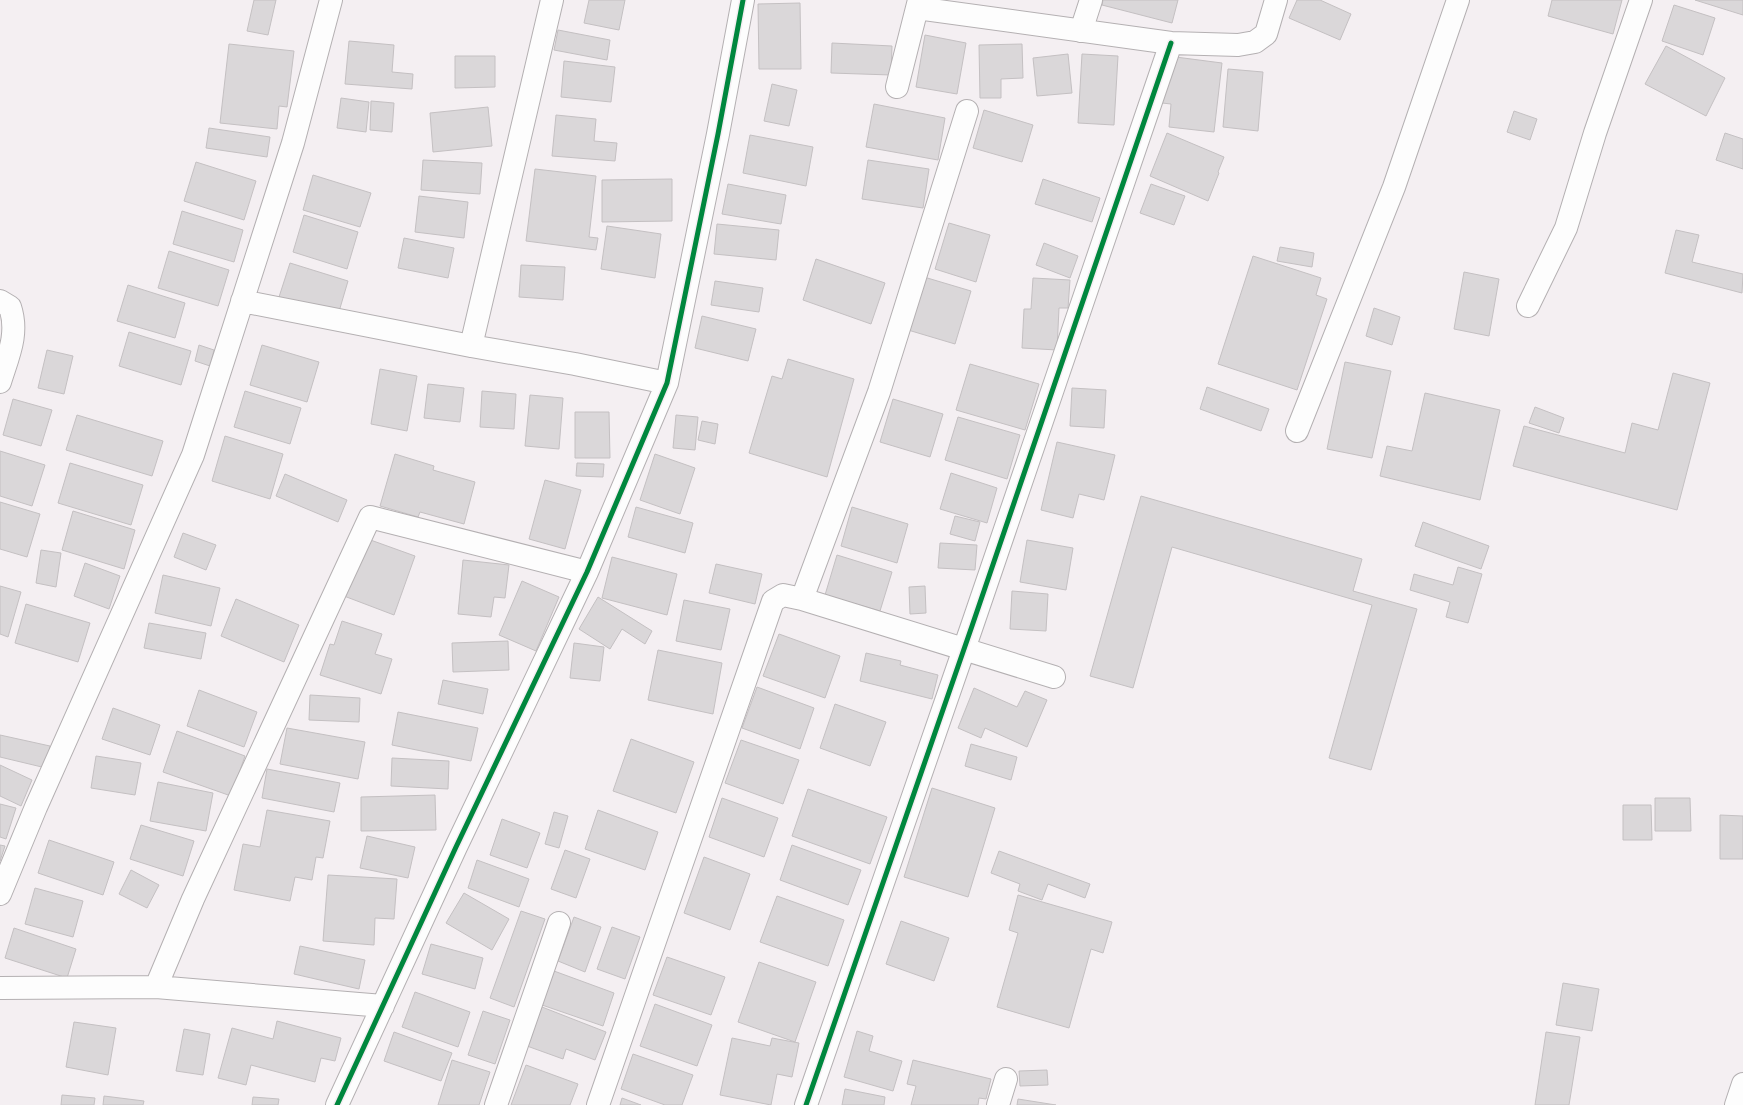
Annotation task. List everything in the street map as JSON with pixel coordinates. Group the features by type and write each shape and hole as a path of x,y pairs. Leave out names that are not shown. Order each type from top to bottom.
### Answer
{"street":[{"path":"0,894 36,807 193,455 293,142 331,0"},
{"path":"470,346 552,0"},
{"path":"337,1105 587,572 668,383 718,134 743,0"},
{"path":"1081,31 1091,0"},
{"path":"897,87 918,4 1081,31 1170,43 1238,45 1255,42 1266,34 1276,0"},
{"path":"1297,431 1394,187 1458,0"},
{"path":"1528,306 1566,228 1595,133 1641,0"},
{"path":"806,1105 964,649 1170,43"},
{"path":"802,598 879,392 967,111"},
{"path":"0,301 10,307 15,325 13,339 0,382"},
{"path":"242,301 668,383"},
{"path":"156,987 193,899 370,517 587,572"},
{"path":"598,1105 773,601 783,595 802,598 1054,677"},
{"path":"496,1105 559,923"},
{"path":"0,988 156,987 383,1006"},
{"path":"998,1105 1006,1079"},
{"path":"1736,1105 1743,1084"}],"building":[{"path":"254,0 276,0 268,35 247,31"},
{"path":"589,0 625,0 619,30 584,23"},
{"path":"1103,0 1178,0 1172,23 1102,5"},
{"path":"1297,0 1320,0 1351,14 1340,40 1289,18"},
{"path":"1552,0 1622,0 1613,34 1548,16"},
{"path":"1695,0 1743,0 1743,15"},
{"path":"800,3 801,69 759,69 758,4"},
{"path":"1674,5 1715,18 1703,55 1662,41"},
{"path":"558,30 610,40 607,60 554,50"},
{"path":"925,35 966,43 957,94 916,87"},
{"path":"349,41 394,45 392,72 413,74 412,89 345,84"},
{"path":"832,43 892,46 891,75 831,73"},
{"path":"229,44 294,51 287,107 279,106 277,129 220,123"},
{"path":"1022,44 1023,78 1001,79 1001,98 980,98 979,45"},
{"path":"1666,46 1725,78 1706,116 1645,84"},
{"path":"1068,54 1072,93 1037,96 1033,58"},
{"path":"1082,54 1118,56 1114,125 1078,123"},
{"path":"455,56 495,56 495,87 455,88"},
{"path":"1168,56 1222,63 1214,132 1169,127 1171,104 1162,103"},
{"path":"564,61 615,67 611,102 561,97"},
{"path":"1228,69 1263,72 1258,131 1223,127"},
{"path":"772,84 797,90 789,126 764,121"},
{"path":"341,98 369,102 366,132 337,128"},
{"path":"371,101 394,103 392,132 370,130"},
{"path":"874,104 945,118 938,160 866,147"},
{"path":"488,107 492,146 433,152 430,113"},
{"path":"984,110 1033,125 1022,162 973,148"},
{"path":"1514,111 1537,119 1530,140 1507,132"},
{"path":"556,115 596,119 594,141 617,143 615,161 552,156"},
{"path":"209,128 270,137 267,157 206,148"},
{"path":"1167,133 1224,157 1208,201 1150,176"},
{"path":"1725,133 1743,139 1743,169 1716,160"},
{"path":"750,135 813,147 806,186 743,173"},
{"path":"423,160 482,163 480,194 421,190"},
{"path":"868,160 929,169 923,208 862,199"},
{"path":"196,162 256,181 244,220 184,201"},
{"path":"535,169 596,176 589,237 598,238 596,250 526,241"},
{"path":"313,175 371,193 360,227 303,210"},
{"path":"672,179 672,221 602,222 602,180"},
{"path":"1043,179 1100,198 1092,222 1035,204"},
{"path":"728,184 786,195 781,224 722,214"},
{"path":"1151,184 1185,196 1174,225 1140,213"},
{"path":"419,196 468,202 464,238 415,232"},
{"path":"182,211 243,230 234,262 173,244"},
{"path":"304,215 358,232 347,269 293,252"},
{"path":"949,223 990,235 976,282 935,269"},
{"path":"717,224 779,230 776,260 714,254"},
{"path":"607,226 661,234 655,278 601,269"},
{"path":"1676,230 1699,235 1692,262 1743,274 1742,293 1665,273"},
{"path":"404,238 454,248 448,278 398,268"},
{"path":"1044,243 1078,256 1070,278 1036,265"},
{"path":"1280,247 1314,253 1312,267 1277,261"},
{"path":"169,251 229,270 218,306 158,288"},
{"path":"1253,256 1321,278 1316,295 1327,299 1297,390 1218,364"},
{"path":"816,259 885,283 871,324 803,300"},
{"path":"290,263 348,281 338,315 279,297"},
{"path":"521,265 565,267 563,300 519,297"},
{"path":"1464,272 1499,279 1489,336 1454,329"},
{"path":"924,277 971,291 955,344 908,330"},
{"path":"1033,278 1070,280 1068,308 1059,308 1057,350 1022,348 1024,309 1031,309"},
{"path":"715,281 763,288 759,312 711,305"},
{"path":"128,285 185,303 175,338 117,321"},
{"path":"1374,308 1400,317 1392,345 1366,336"},
{"path":"702,316 756,329 748,361 695,348"},
{"path":"129,332 191,351 181,385 119,366"},
{"path":"199,345 214,350 210,366 195,361"},
{"path":"262,345 319,362 307,402 250,385"},
{"path":"47,350 73,356 64,394 38,388"},
{"path":"788,359 854,379 827,477 749,453 772,376 782,379"},
{"path":"1345,362 1391,371 1372,458 1327,449"},
{"path":"970,364 1039,384 1025,430 956,410"},
{"path":"380,369 417,376 407,431 371,424"},
{"path":"1673,373 1710,383 1677,510 1513,466 1524,426 1625,453 1632,423 1658,430"},
{"path":"428,384 464,388 460,422 424,418"},
{"path":"1207,387 1269,409 1261,431 1200,409"},
{"path":"1072,388 1106,390 1104,428 1070,426"},
{"path":"245,391 301,408 290,444 234,427"},
{"path":"482,391 516,394 514,429 480,427"},
{"path":"1425,393 1500,410 1480,500 1380,476 1387,446 1412,451"},
{"path":"530,395 563,398 559,449 525,446"},
{"path":"13,399 52,410 41,446 3,435"},
{"path":"893,399 943,414 930,457 880,442"},
{"path":"1535,407 1564,418 1559,433 1529,423"},
{"path":"575,412 609,412 610,458 575,458"},
{"path":"77,415 163,441 152,476 66,450"},
{"path":"676,415 698,417 695,450 673,448"},
{"path":"958,417 1020,435 1007,479 945,460"},
{"path":"702,421 718,424 715,444 698,440"},
{"path":"225,436 283,454 270,499 212,481"},
{"path":"1057,442 1115,455 1104,500 1079,494 1073,518 1041,510"},
{"path":"0,451 45,465 32,506 0,496"},
{"path":"395,454 434,466 433,470 475,482 464,524 420,512 418,517 380,506"},
{"path":"655,454 695,468 680,514 640,500"},
{"path":"70,463 143,485 131,525 58,503"},
{"path":"577,463 604,464 603,477 576,476"},
{"path":"951,473 997,488 987,523 940,509"},
{"path":"285,474 347,500 338,522 276,496"},
{"path":"545,480 581,490 565,549 529,539"},
{"path":"1141,496 1362,559 1353,591 1417,609 1371,770 1329,758 1372,605 1172,547 1133,688 1090,676"},
{"path":"0,502 40,514 27,557 0,549"},
{"path":"636,507 693,523 685,553 628,537"},
{"path":"852,507 908,524 897,563 841,546"},
{"path":"73,511 135,530 124,569 62,550"},
{"path":"955,516 980,522 975,541 950,534"},
{"path":"1423,522 1489,546 1481,569 1415,546"},
{"path":"183,533 216,545 206,570 174,557"},
{"path":"365,538 415,556 394,615 344,596"},
{"path":"1027,540 1073,548 1066,590 1020,582"},
{"path":"940,543 977,545 975,570 938,568"},
{"path":"41,550 61,553 56,587 36,583"},
{"path":"837,555 892,572 880,611 825,595"},
{"path":"612,557 677,574 667,615 602,598"},
{"path":"463,560 509,565 505,598 494,597 491,617 458,614"},
{"path":"85,563 120,576 109,609 74,596"},
{"path":"716,564 762,574 755,604 709,593"},
{"path":"1458,567 1482,574 1468,623 1446,617 1450,602 1410,590 1414,574 1453,585"},
{"path":"163,575 220,588 211,626 155,613"},
{"path":"522,581 559,597 536,651 499,635"},
{"path":"0,586 21,592 8,637 0,634"},
{"path":"925,586 926,613 910,614 909,587"},
{"path":"1012,591 1048,594 1046,631 1010,629"},
{"path":"598,597 652,631 645,644 622,629 610,649 579,629"},
{"path":"236,599 299,625 284,662 221,636"},
{"path":"684,600 730,609 721,650 676,641"},
{"path":"26,604 90,623 78,662 15,643"},
{"path":"342,621 382,634 375,654 392,659 381,694 320,675 330,644 334,645"},
{"path":"149,623 206,633 201,659 144,648"},
{"path":"779,634 840,656 825,698 763,676"},
{"path":"508,641 509,670 453,672 452,643"},
{"path":"574,643 604,647 600,681 570,678"},
{"path":"658,650 722,663 713,714 648,700"},
{"path":"866,653 901,661 900,665 938,675 932,699 860,681"},
{"path":"443,680 488,689 483,714 438,704"},
{"path":"757,687 814,708 800,749 742,728"},
{"path":"974,688 1017,707 1025,691 1047,700 1027,747 985,728 981,738 958,728"},
{"path":"199,690 257,712 244,747 187,726"},
{"path":"310,695 360,698 359,722 309,720"},
{"path":"835,704 886,722 870,766 820,748"},
{"path":"113,708 160,725 150,755 102,739"},
{"path":"398,712 478,728 471,761 392,745"},
{"path":"287,728 365,742 358,779 280,764"},
{"path":"177,731 245,756 231,796 163,772"},
{"path":"0,735 50,746 46,768 0,757"},
{"path":"631,739 694,762 676,813 613,791"},
{"path":"741,740 799,760 783,804 725,783"},
{"path":"971,744 1017,757 1011,780 965,766"},
{"path":"96,756 141,763 135,795 91,788"},
{"path":"392,758 449,761 448,789 391,786"},
{"path":"0,765 32,780 21,806 0,796"},
{"path":"267,769 340,783 334,812 262,798"},
{"path":"158,782 213,793 206,831 150,821"},
{"path":"932,788 995,808 968,897 904,877"},
{"path":"808,789 887,817 870,864 792,836"},
{"path":"435,795 436,830 361,831 361,797"},
{"path":"722,798 778,818 764,857 709,837"},
{"path":"1655,798 1690,798 1691,831 1655,831"},
{"path":"0,804 16,808 6,839 0,837"},
{"path":"1623,805 1651,805 1652,840 1623,840"},
{"path":"267,810 330,821 323,858 316,857 312,880 295,877 290,901 234,890 243,844 260,847"},
{"path":"598,810 658,832 645,870 585,849"},
{"path":"554,812 568,816 559,848 545,844"},
{"path":"1720,815 1743,816 1743,859 1720,859"},
{"path":"502,819 540,833 527,868 490,855"},
{"path":"141,825 194,841 183,876 130,859"},
{"path":"367,836 415,847 408,878 360,868"},
{"path":"49,840 114,862 103,895 38,873"},
{"path":"0,845 5,846 0,861"},
{"path":"792,845 861,870 848,905 780,880"},
{"path":"565,850 590,859 576,898 551,889"},
{"path":"999,851 1090,884 1085,898 1048,884 1042,900 1018,891 1020,884 991,873"},
{"path":"704,857 750,874 730,930 684,913"},
{"path":"477,860 529,879 519,907 468,888"},
{"path":"131,870 159,885 147,908 119,894"},
{"path":"328,875 397,879 394,919 375,918 374,945 323,941"},
{"path":"35,888 83,901 73,937 25,924"},
{"path":"464,893 509,919 492,950 446,923"},
{"path":"1018,895 1112,922 1103,953 1091,949 1069,1028 997,1007 1018,933 1009,930"},
{"path":"777,896 844,920 828,966 760,942"},
{"path":"521,911 545,919 514,1007 490,998"},
{"path":"574,917 601,927 585,972 558,961"},
{"path":"901,921 949,938 934,981 886,964"},
{"path":"612,927 640,937 625,979 597,969"},
{"path":"14,928 76,949 67,978 5,958"},
{"path":"431,944 483,958 475,989 422,974"},
{"path":"300,946 365,960 359,989 294,974"},
{"path":"667,957 725,977 711,1015 653,995"},
{"path":"759,962 816,982 795,1042 738,1022"},
{"path":"554,971 614,993 603,1026 542,1005"},
{"path":"1563,983 1599,989 1592,1031 1556,1025"},
{"path":"415,992 470,1012 458,1047 402,1027"},
{"path":"655,1004 712,1025 697,1066 640,1046"},
{"path":"542,1007 606,1032 595,1060 566,1049 563,1059 527,1046"},
{"path":"483,1011 510,1020 495,1064 468,1055"},
{"path":"277,1021 341,1038 335,1061 321,1058 315,1082 251,1065 246,1085 218,1078 232,1028 273,1039"},
{"path":"74,1022 116,1028 108,1075 66,1067"},
{"path":"184,1029 210,1034 203,1075 176,1071"},
{"path":"857,1031 873,1036 869,1051 902,1061 893,1091 844,1077"},
{"path":"394,1032 452,1053 441,1081 384,1061"},
{"path":"1546,1032 1580,1037 1569,1105 1535,1105"},
{"path":"732,1038 770,1046 772,1038 799,1043 792,1077 777,1074 771,1105 720,1095"},
{"path":"633,1054 693,1075 682,1105 665,1105 621,1089"},
{"path":"452,1060 490,1072 479,1105 438,1105"},
{"path":"913,1060 991,1079 986,1099 979,1098 978,1105 911,1105 916,1086 907,1084"},
{"path":"526,1065 578,1084 570,1105 511,1105"},
{"path":"1047,1070 1048,1085 1020,1086 1019,1071"},
{"path":"845,1089 885,1097 884,1105 842,1105"},
{"path":"62,1095 95,1098 94,1105 61,1105"},
{"path":"104,1096 144,1101 143,1105 103,1105"},
{"path":"253,1097 279,1099 278,1105 252,1105"},
{"path":"622,1098 641,1105 620,1105"},
{"path":"1018,1099 1056,1105 1017,1105"}],"cycle path":[{"path":"337,1105 456,847 587,572 667,383 718,134 743,0"},
{"path":"806,1105 972,626 1171,43"}]}
